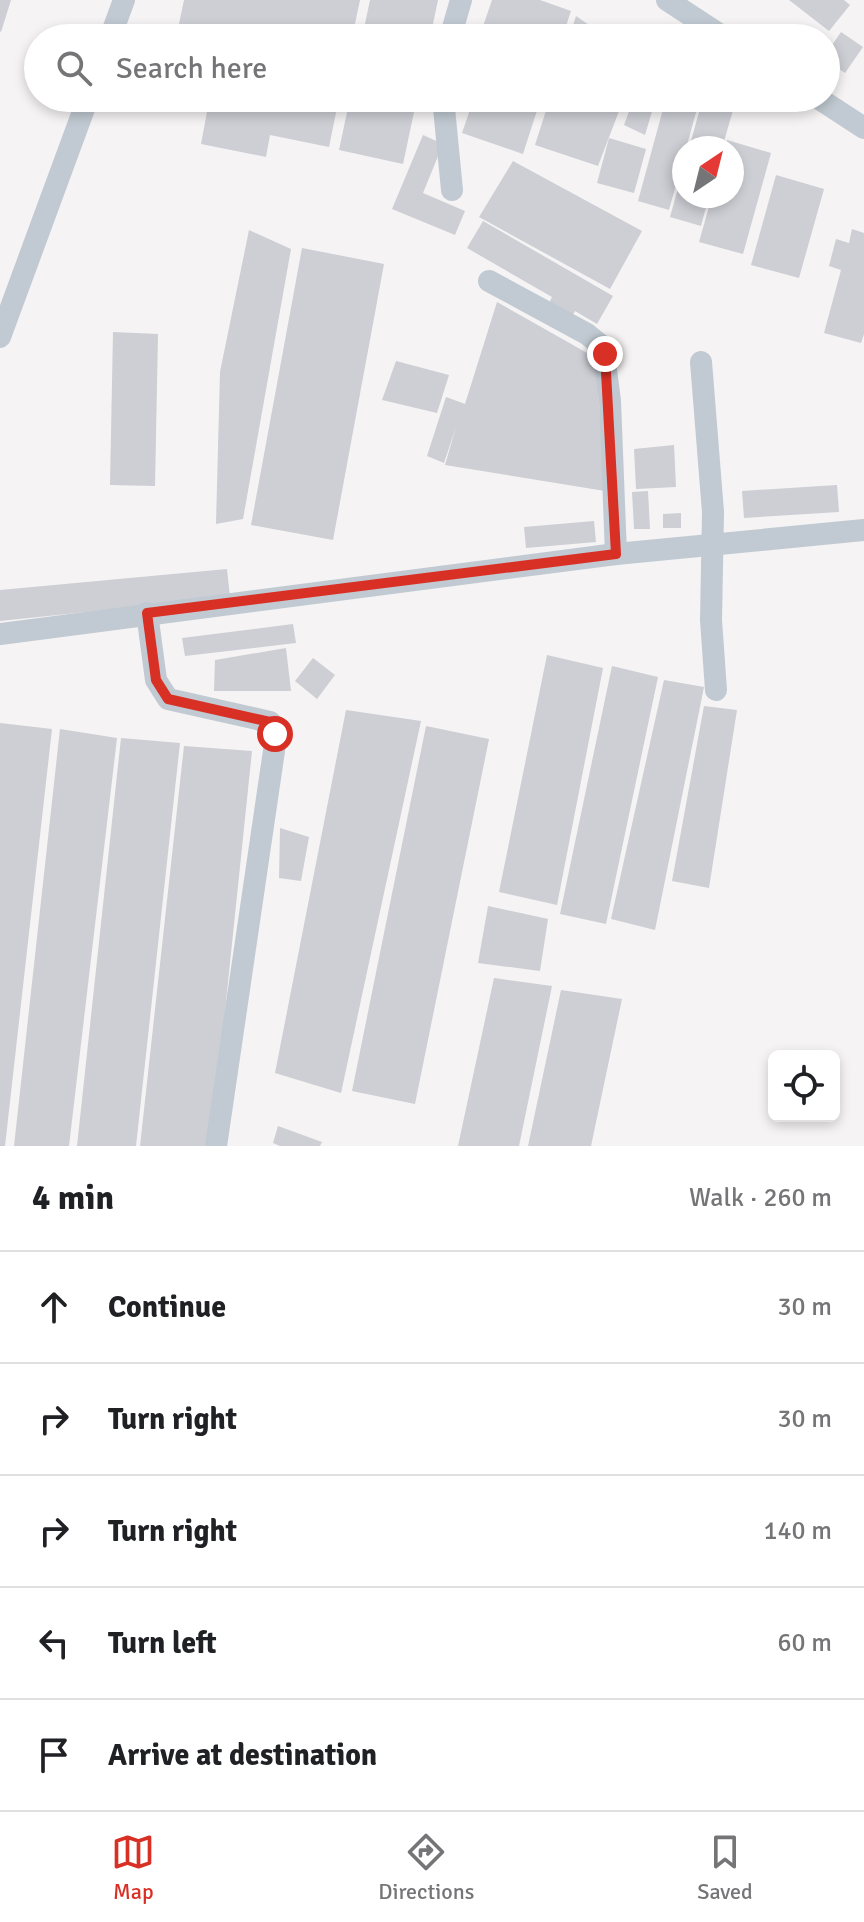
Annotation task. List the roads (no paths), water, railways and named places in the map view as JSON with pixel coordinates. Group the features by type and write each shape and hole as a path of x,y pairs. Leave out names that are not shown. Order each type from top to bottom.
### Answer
{"street":[{"path":"115,24 124,0"},
{"path":"454,24 461,0"},
{"path":"667,0 704,24"},
{"path":"0,337 83,112"},
{"path":"444,112 452,190"},
{"path":"839,112 864,128"},
{"path":"489,281 587,334 603,347 610,401 616,554"},
{"path":"701,362 714,546 711,620 716,690"},
{"path":"0,634 616,554 864,530"},
{"path":"147,613 156,680 168,699 270,722 275,727 216,1146"}]}
